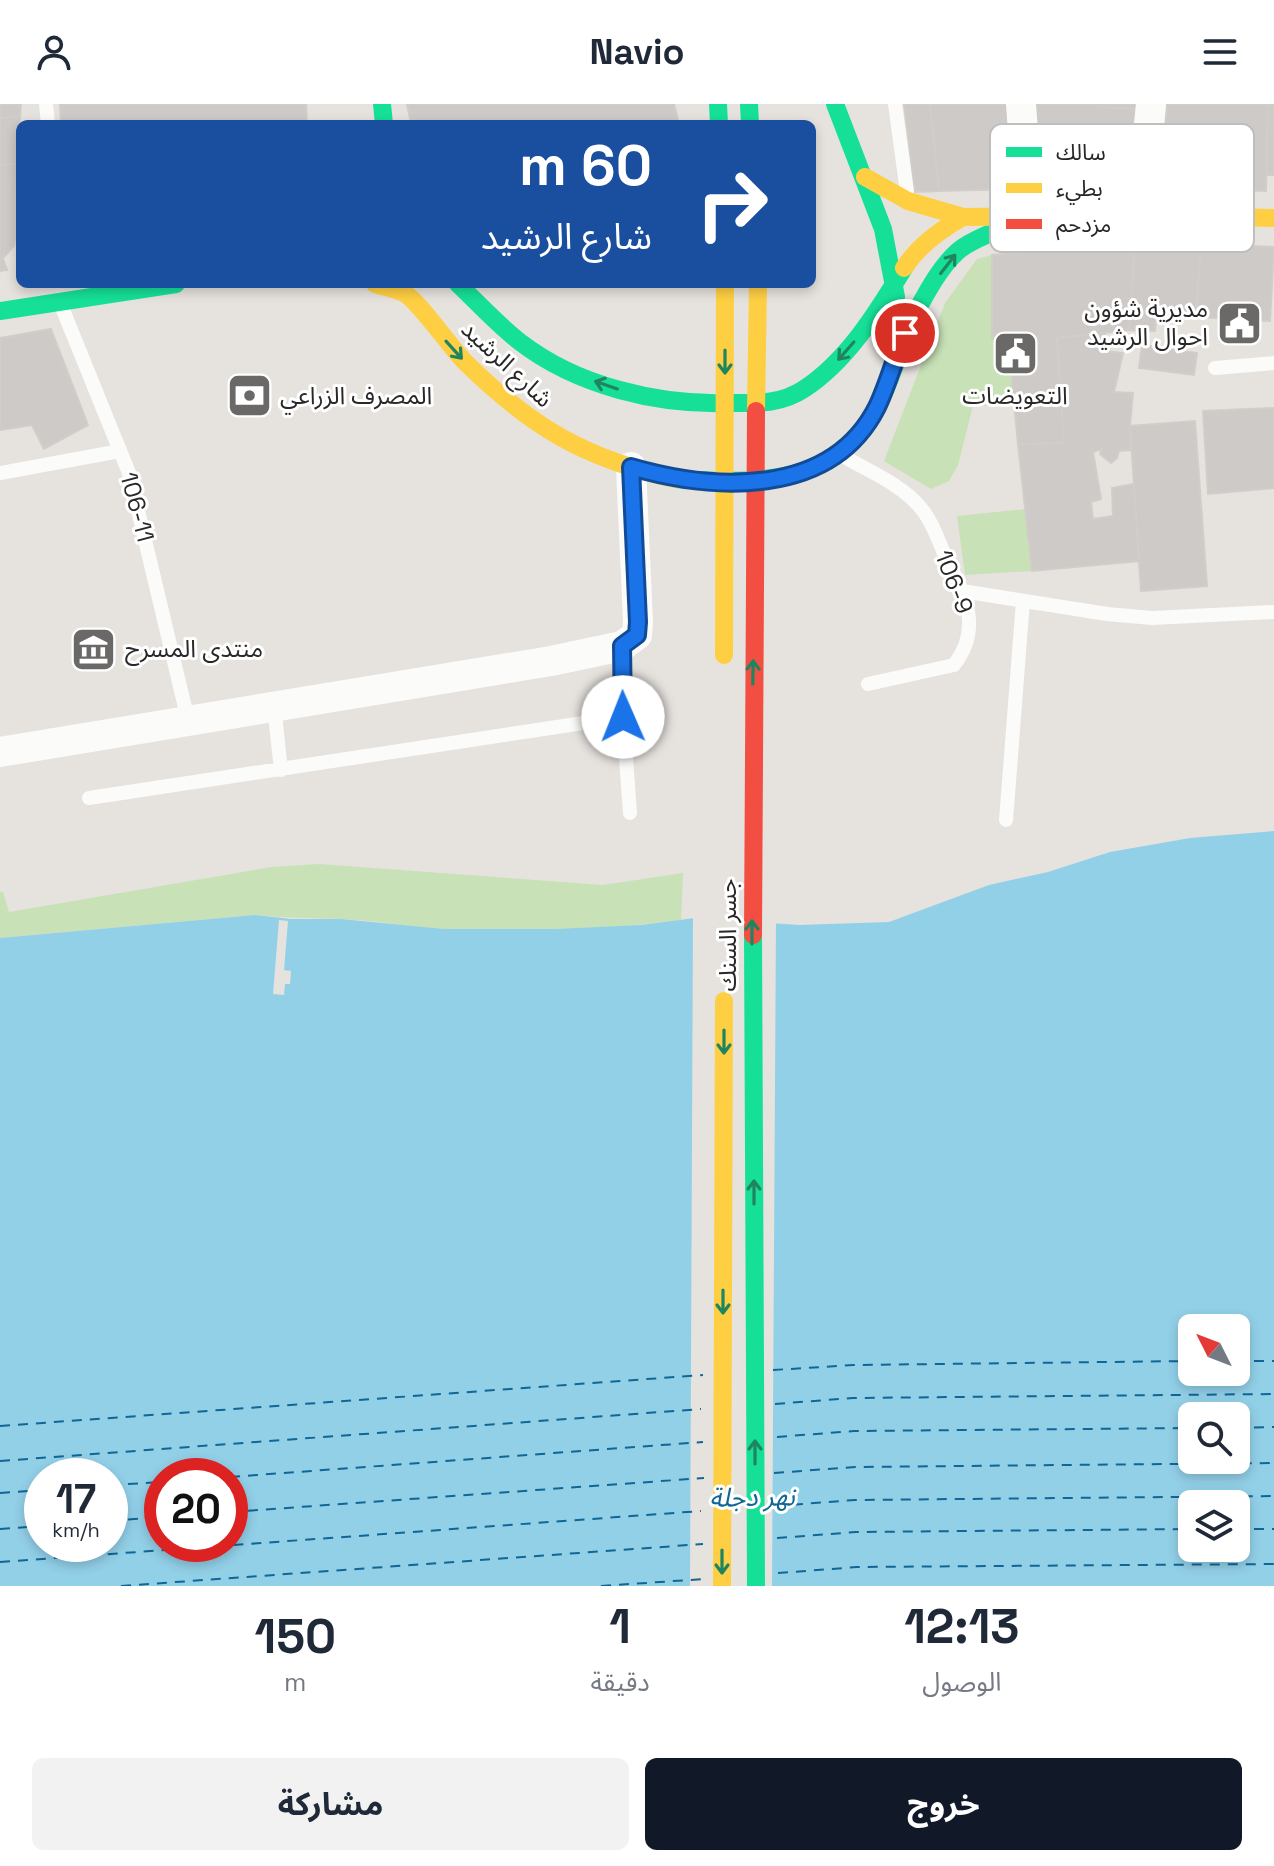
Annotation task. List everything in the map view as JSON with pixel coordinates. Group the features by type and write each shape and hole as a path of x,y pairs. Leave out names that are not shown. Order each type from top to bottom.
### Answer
{"main road":[{"path":"835,104 883,229 905,333"},
{"path":"865,177 908,201 963,217"},
{"name":"شارع الرشيد","path":"403,289 443,297 560,366 608,387 690,404 778,402 804,389 842,356 894,286 912,256 927,241 963,217 990,217"},
{"name":"شارع الرشيد","path":"1254,218 1274,218"},
{"name":"شارع الرشيد","path":"443,297 463,360 502,397 542,428 592,455 674,479 747,483 799,474 839,454 858,435 877,408 905,333 930,287 958,251 990,233"},
{"path":"0,311 59,293 124,288"},
{"path":"724,666 725,288"},
{"name":"جسر السنك","path":"756,1586 752,778 758,288"},
{"name":"جسر السنك","path":"722,1586 724,981"}],"street":[{"path":"1021,104 1022,124"},
{"path":"1149,124 1151,104"},
{"path":"0,752 551,661 622,646 637,635 638,622 631,467"}],"lane":[{"path":"895,104 908,201"},
{"name":"106-11","path":"59,293 129,473 188,720"},
{"path":"1215,368 1274,363"},
{"path":"0,473 120,451"},
{"name":"106-9","path":"839,454 899,488 921,507 962,591 970,617 967,648 954,665 868,684"},
{"path":"962,591 1152,618 1274,612"},
{"path":"1006,820 1023,601"},
{"path":"622,646 630,813"},
{"path":"274,706 281,770"},
{"path":"89,798 623,717"}],"green space":[{"path":"992,255 992,339 1008,339 1014,405 973,406 958,465 949,481 931,489 884,461 945,303 977,259"},
{"path":"1026,509 1032,571 965,575 957,516"},
{"path":"319,864 603,885 683,873 681,920 562,930 502,931 255,915 0,938 0,892 3,892 9,912 272,867"}],"water":[{"name":"نهر دجلة","path":"1274,831 1274,1586 0,1586 0,938 255,915 444,929 557,929 641,925 695,918 800,925 889,922 989,885 1048,872 1110,852 1190,838"}],"pier":[{"path":"693,914 776,920 772,1586 690,1586"},
{"path":"279,920 288,921 284,970 291,971 290,984 285,984 284,995 273,994"}],"building":[{"path":"0,104 21,104 20,117 0,118"},
{"path":"60,104 306,104 307,120 61,120"},
{"path":"407,104 674,104 678,120 410,120"},
{"path":"904,104 930,104 939,191 915,192"},
{"path":"930,104 1011,104 1012,124 990,124 990,190 939,191"},
{"path":"1031,104 1099,104 1099,107 1137,109 1134,124 1034,124"},
{"path":"1099,104 1137,104 1137,109 1099,107"},
{"path":"1167,104 1268,104 1266,191 1254,191 1254,124 1166,124"},
{"path":"1268,104 1274,104 1274,175 1267,175"},
{"path":"20,117 16,120 16,164 0,165 0,118"},
{"path":"16,164 15,240 14,246 3,258 7,270 0,271 0,165"},
{"path":"1254,246 1274,247 1270,321 1196,317 1200,252 1254,252"},
{"path":"1134,252 1129,330 1057,338 1064,443 1018,444 1008,339 992,339 992,255"},
{"path":"1134,252 1200,252 1196,317 1156,318 1155,331 1129,330"},
{"path":"51,329 88,425 44,449 32,425 0,430 0,338"},
{"path":"1105,333 1106,351 1123,353 1114,392 1133,393 1131,450 1119,451 1111,463 1100,454 1101,449 1093,452 1101,499 1091,502 1093,519 1113,516 1112,488 1134,484 1139,561 1032,571 1018,444 1064,443 1057,338"},
{"path":"1142,345 1197,353 1194,375 1139,368"},
{"path":"1274,408 1274,488 1208,494 1203,411"},
{"path":"1195,421 1207,586 1141,591 1130,426"}],"ferry route":[{"path":"773,1370 853,1365 1178,1361"},
{"path":"1250,1361 1274,1361"},
{"path":"0,1426 703,1375"},
{"path":"775,1404 853,1398 1274,1394"},
{"path":"0,1461 701,1409"},
{"path":"1250,1428 1274,1427"},
{"path":"777,1437 854,1431 1178,1428"},
{"path":"248,1476 703,1442"},
{"path":"774,1473 855,1467 1274,1463"},
{"path":"248,1511 704,1478"},
{"path":"128,1484 144,1483"},
{"path":"0,1493 24,1491"},
{"path":"775,1506 855,1500 1274,1496"},
{"path":"0,1562 701,1511"},
{"path":"128,1520 144,1518"},
{"path":"0,1529 24,1527"},
{"path":"777,1538 856,1532 1178,1529"},
{"path":"1250,1529 1274,1529"},
{"path":"121,1586 703,1544"},
{"path":"778,1573 857,1567 1274,1564"},
{"path":"601,1586 704,1579"}],"traffic: fast":[{"path":"382,104 384,120"},
{"path":"718,104 719,120"},
{"path":"749,104 750,120"},
{"path":"835,104 883,229 896,297"},
{"path":"676,479 734,481 789,475 814,467 837,454 858,435 876,409 910,324 940,272 962,247 990,233"},
{"path":"462,288 520,342 542,357 592,381 619,390 673,400 757,403 795,394 820,377 848,350 904,268"},
{"path":"0,311 150,288"},
{"path":"753,935 756,1586"}],"traffic: slow":[{"path":"865,177 908,201 963,217"},
{"path":"904,268 930,239 946,227 963,217 990,217"},
{"path":"1254,218 1274,218"},
{"path":"388,288 410,298 465,362 537,422 587,450 676,479"},
{"path":"724,655 725,288"},
{"path":"756,411 758,288"},
{"path":"722,1586 724,1001"}],"traffic: jam":[{"path":"753,935 756,411"}],"place":[{"name":"مديرية شؤون احوال الرشيد","path":"1239,323"},
{"name":"التعويضات","path":"1015,354"},
{"name":"المصرف الزراعي","path":"249,396"},
{"name":"منتدى المسرح","path":"94,649"}],"route":[{"path":"623,717 622,646 637,635 638,622 631,467 674,479 705,482 747,483 799,474 839,454 858,435 877,408 905,333"}]}
